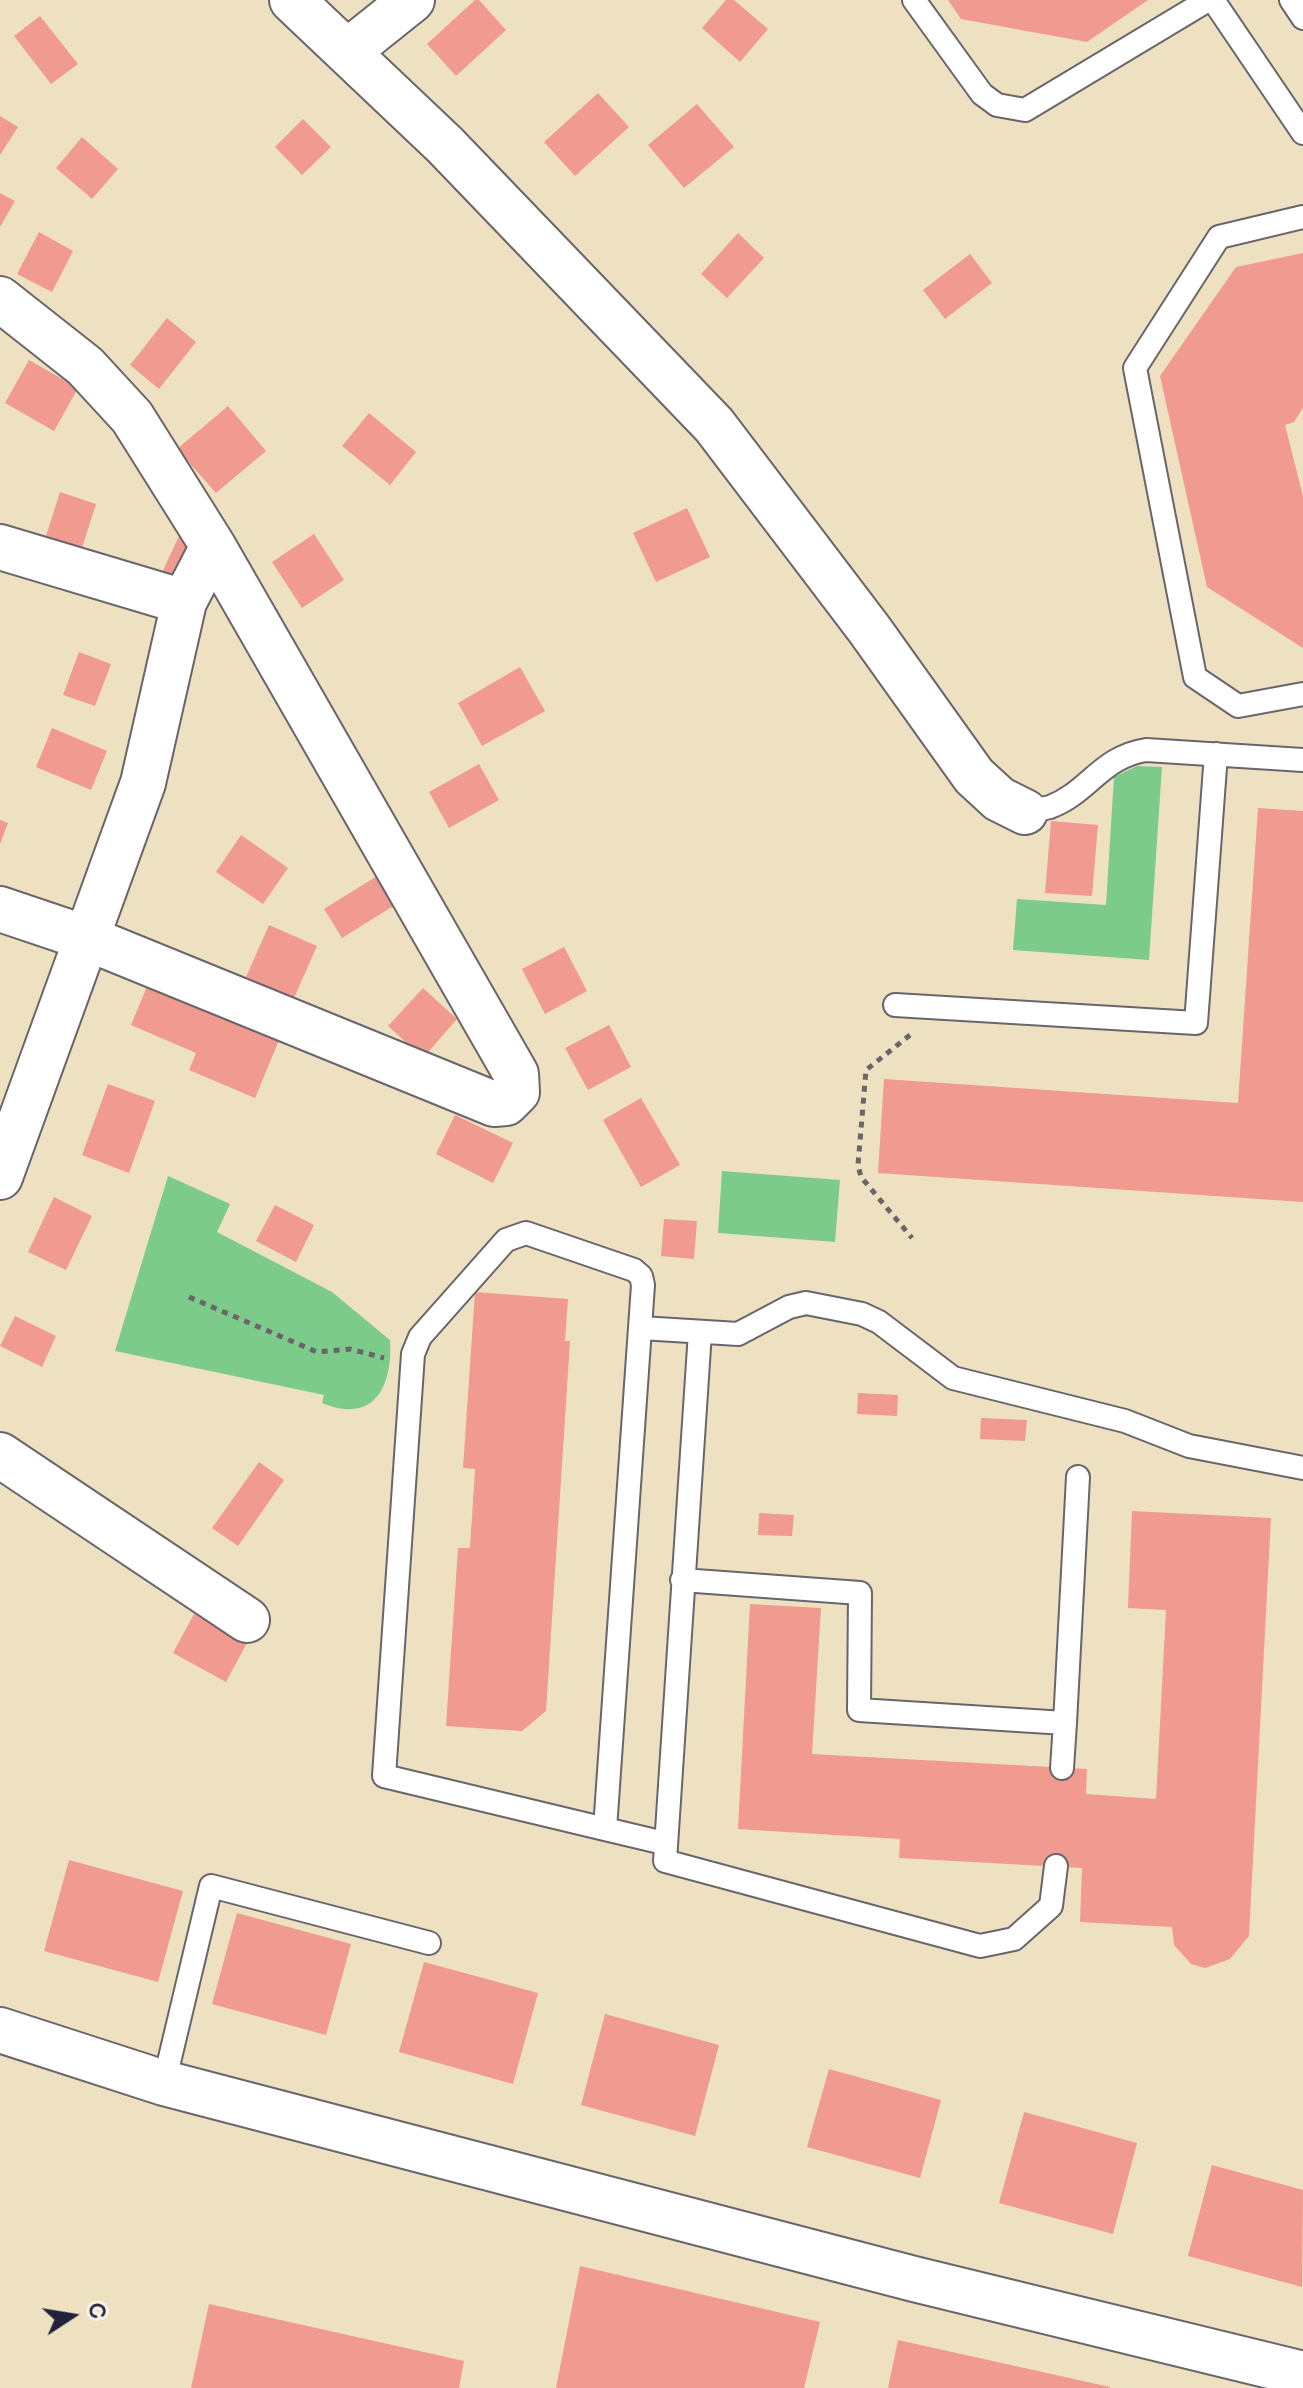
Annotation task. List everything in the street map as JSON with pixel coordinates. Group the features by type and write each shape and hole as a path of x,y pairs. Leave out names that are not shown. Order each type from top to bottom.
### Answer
{"street":[{"path":"292,0 445,145 714,425 869,629 974,776 999,799 1025,812"},
{"path":"347,52 412,0"},
{"path":"0,299 85,366 132,417 213,546 516,1074 517,1092 506,1103 494,1104 89,939 0,909"},
{"path":"0,1177 89,939 143,783 184,602 213,546"},
{"path":"0,547 184,602"},
{"path":"0,1455 247,1620"},
{"path":"0,2030 164,2083 929,2283 1303,2374"}],"lane":[{"path":"914,0 982,94 997,105 1025,110 1210,0 1303,133"},
{"path":"1291,0 1303,18"},
{"path":"1303,217 1219,237 1135,368 1195,677 1238,706 1303,694"},
{"path":"1025,812 1052,806 1102,766 1127,753 1146,750 1303,760"},
{"path":"895,1005 1196,1023 1216,754"},
{"path":"605,1829 643,1285 641,1276 634,1270 526,1233 515,1234 506,1240 420,1337 413,1354 384,1776 605,1829 664,1843"},
{"path":"641,1328 738,1334 789,1307 806,1303 862,1314 879,1322 953,1378 1125,1421 1189,1446 1303,1468"},
{"path":"700,1332 663,1855 670,1865 980,1946 1014,1939 1051,1906 1056,1866"},
{"path":"1062,1768 1078,1477"},
{"path":"682,1580 860,1593 857,1704 863,1712 1065,1723"},
{"path":"164,2083 211,1886 429,1943"}],"path":[{"path":"891,1051 870,1065 864,1078 858,1171 912,1238"},
{"path":"189,1297 317,1352 350,1349 367,1352 398,1365 411,1376"}],"green space":[{"path":"1137,766 1162,767 1149,960 1013,950 1017,899 1106,905 1114,777"},
{"path":"722,1171 840,1180 835,1242 718,1233"},
{"path":"168,1176 230,1204 217,1232 332,1292 390,1340 388,1372 377,1397 368,1405 355,1409 340,1408 322,1403 324,1395 115,1351"}],"building":[{"path":"475,0 479,0 506,30 456,76 427,44"},
{"path":"726,0 734,0 768,29 740,62 702,28"},
{"path":"948,0 1148,0 1087,42 961,19"},
{"path":"40,16 78,64 51,84 14,36"},
{"path":"598,93 629,127 575,176 544,142"},
{"path":"697,104 734,147 684,188 648,145"},
{"path":"0,116 18,127 0,155"},
{"path":"303,119 331,147 302,175 275,147"},
{"path":"82,137 118,169 92,199 56,168"},
{"path":"0,193 15,201 0,227"},
{"path":"39,232 73,251 52,292 17,274"},
{"path":"738,233 764,258 727,298 701,274"},
{"path":"1303,253 1303,408 1294,422 1285,425 1303,496 1303,648 1207,587 1160,376 1236,267"},
{"path":"970,254 992,283 945,319 923,290"},
{"path":"167,318 196,342 159,389 130,365"},
{"path":"29,360 78,388 54,431 5,403"},
{"path":"228,406 266,451 216,493 177,449"},
{"path":"369,413 416,452 390,485 342,446"},
{"path":"60,492 96,504 80,554 44,542"},
{"path":"687,508 710,557 656,582 633,533"},
{"path":"314,534 344,580 302,608 272,562"},
{"path":"179,536 215,553 196,596 159,579"},
{"path":"79,652 111,664 95,706 63,695"},
{"path":"520,667 545,711 482,746 458,703"},
{"path":"52,728 107,751 91,790 36,767"},
{"path":"479,764 499,800 449,828 429,792"},
{"path":"1258,808 1303,811 1303,1202 878,1173 884,1079 1238,1103"},
{"path":"0,820 8,823 0,844"},
{"path":"1051,821 1098,825 1092,896 1045,893"},
{"path":"241,835 288,868 263,904 216,872"},
{"path":"377,876 395,905 342,938 324,909"},
{"path":"269,925 317,946 294,998 246,977"},
{"path":"564,947 587,991 545,1014 522,969"},
{"path":"148,984 282,1033 255,1098 189,1070 196,1053 131,1025"},
{"path":"423,988 457,1019 423,1058 388,1026"},
{"path":"609,1025 631,1067 588,1090 565,1048"},
{"path":"108,1084 155,1101 129,1173 82,1155"},
{"path":"641,1098 680,1165 641,1187 603,1120"},
{"path":"455,1115 513,1143 493,1183 436,1154"},
{"path":"54,1197 92,1216 66,1270 28,1252"},
{"path":"275,1205 314,1225 296,1262 256,1241"},
{"path":"664,1219 697,1221 694,1259 661,1256"},
{"path":"475,1292 568,1299 565,1341 570,1341 546,1711 522,1731 446,1726 458,1548 470,1548 475,1469 463,1468"},
{"path":"15,1316 56,1336 42,1367 0,1346"},
{"path":"858,1393 898,1395 897,1416 857,1414"},
{"path":"981,1418 1027,1420 1025,1441 980,1439"},
{"path":"259,1462 284,1480 238,1546 212,1528"},
{"path":"1132,1511 1271,1518 1249,1936 1230,1959 1205,1968 1191,1964 1174,1945 1172,1927 1080,1922 1082,1868 899,1858 900,1839 738,1829 750,1604 821,1608 812,1754 1087,1769 1086,1794 1156,1799 1166,1610 1128,1608"},
{"path":"759,1513 794,1515 792,1536 758,1535"},
{"path":"194,1614 247,1643 226,1682 173,1653"},
{"path":"69,1860 183,1891 158,1982 44,1951"},
{"path":"237,1913 351,1944 326,2035 212,2004"},
{"path":"424,1962 538,1993 513,2084 399,2052"},
{"path":"605,2014 719,2045 695,2136 581,2105"},
{"path":"829,2069 941,2100 920,2178 807,2147"},
{"path":"1024,2112 1137,2143 1113,2234 999,2203"},
{"path":"1212,2165 1303,2190 1302,2287 1188,2256"},
{"path":"580,2266 820,2322 804,2388 556,2388"},
{"path":"209,2304 464,2361 459,2388 191,2388"},
{"path":"898,2340 1110,2387 1110,2388 888,2388"}]}
